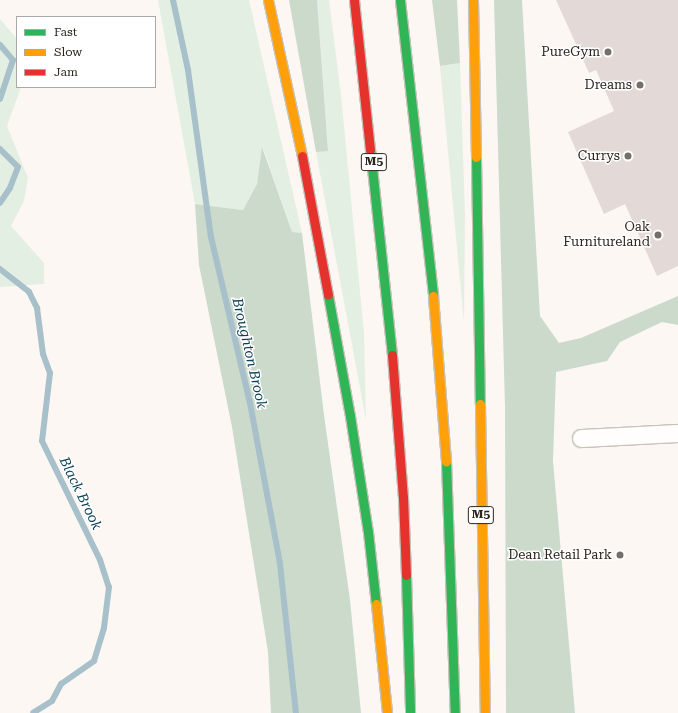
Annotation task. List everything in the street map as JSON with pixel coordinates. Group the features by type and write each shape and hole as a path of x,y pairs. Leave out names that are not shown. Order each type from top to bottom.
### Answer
{"highway":[{"path":"268,0 302,157 350,416 368,532 387,713"},
{"name":"M5","path":"354,0 375,177 402,474 410,713"},
{"name":"M5","path":"400,0 419,158 435,321 449,501 455,713"},
{"name":"M5","path":"472,0 485,713"}],"street":[{"path":"580,438 678,433"}],"shaded area":[{"path":"158,0 249,0 302,233 292,232 263,148 257,184 243,210 195,204"},
{"path":"317,0 329,0 341,95 364,333 366,420 316,152 328,150"},
{"path":"0,19 16,38 16,88 21,88 7,126 28,178 24,201 11,226 44,263 44,284 0,287"},
{"path":"460,63 465,214 464,323 440,66"}],"green space":[{"path":"289,0 317,0 328,151 316,152"},
{"path":"432,0 457,0 460,63 440,66"},
{"path":"494,0 522,0 540,316 559,343 581,338 678,296 678,325 662,322 620,342 607,361 556,372 553,461 575,713 506,713 505,407"},
{"path":"262,147 292,232 302,233 324,415 350,600 361,713 271,713 268,652 232,427 199,265 195,204 243,210 257,184"}],"building":[{"path":"556,0 678,0 678,266 657,276 625,204 604,214 568,132 614,111 596,70 589,73"}],"waterway":[{"name":"Broughton Brook","path":"173,0 188,70 211,237 250,403 280,564 296,713"},
{"name":"Black Brook","path":"0,45 13,60 0,99"},
{"name":"Black Brook","path":"0,149 18,167 10,188 0,203"},
{"name":"Black Brook","path":"0,269 29,292 37,308 43,354 50,373 42,441 100,560 109,587 104,628 94,661 61,684 52,701 33,713"}],"traffic: fast":[{"path":"400,0 433,296"},
{"path":"370,149 392,355"},
{"path":"476,157 480,404"},
{"path":"328,295 350,416 368,532 376,604"},
{"path":"446,461 455,713"},
{"path":"406,575 410,713"}],"traffic: slow":[{"path":"268,0 302,156"},
{"path":"473,0 476,157"},
{"path":"433,296 446,461"},
{"path":"480,404 485,713"},
{"path":"376,604 387,713"}],"traffic: jam":[{"path":"354,0 370,149"},
{"path":"302,156 328,295"},
{"path":"392,355 403,497 406,575"}],"place":[{"name":"PureGym","path":"608,52"},
{"name":"Dreams","path":"640,85"},
{"name":"Currys","path":"628,156"},
{"name":"Oak Furnitureland","path":"658,235"},
{"name":"Dean Retail Park","path":"620,555"}]}
